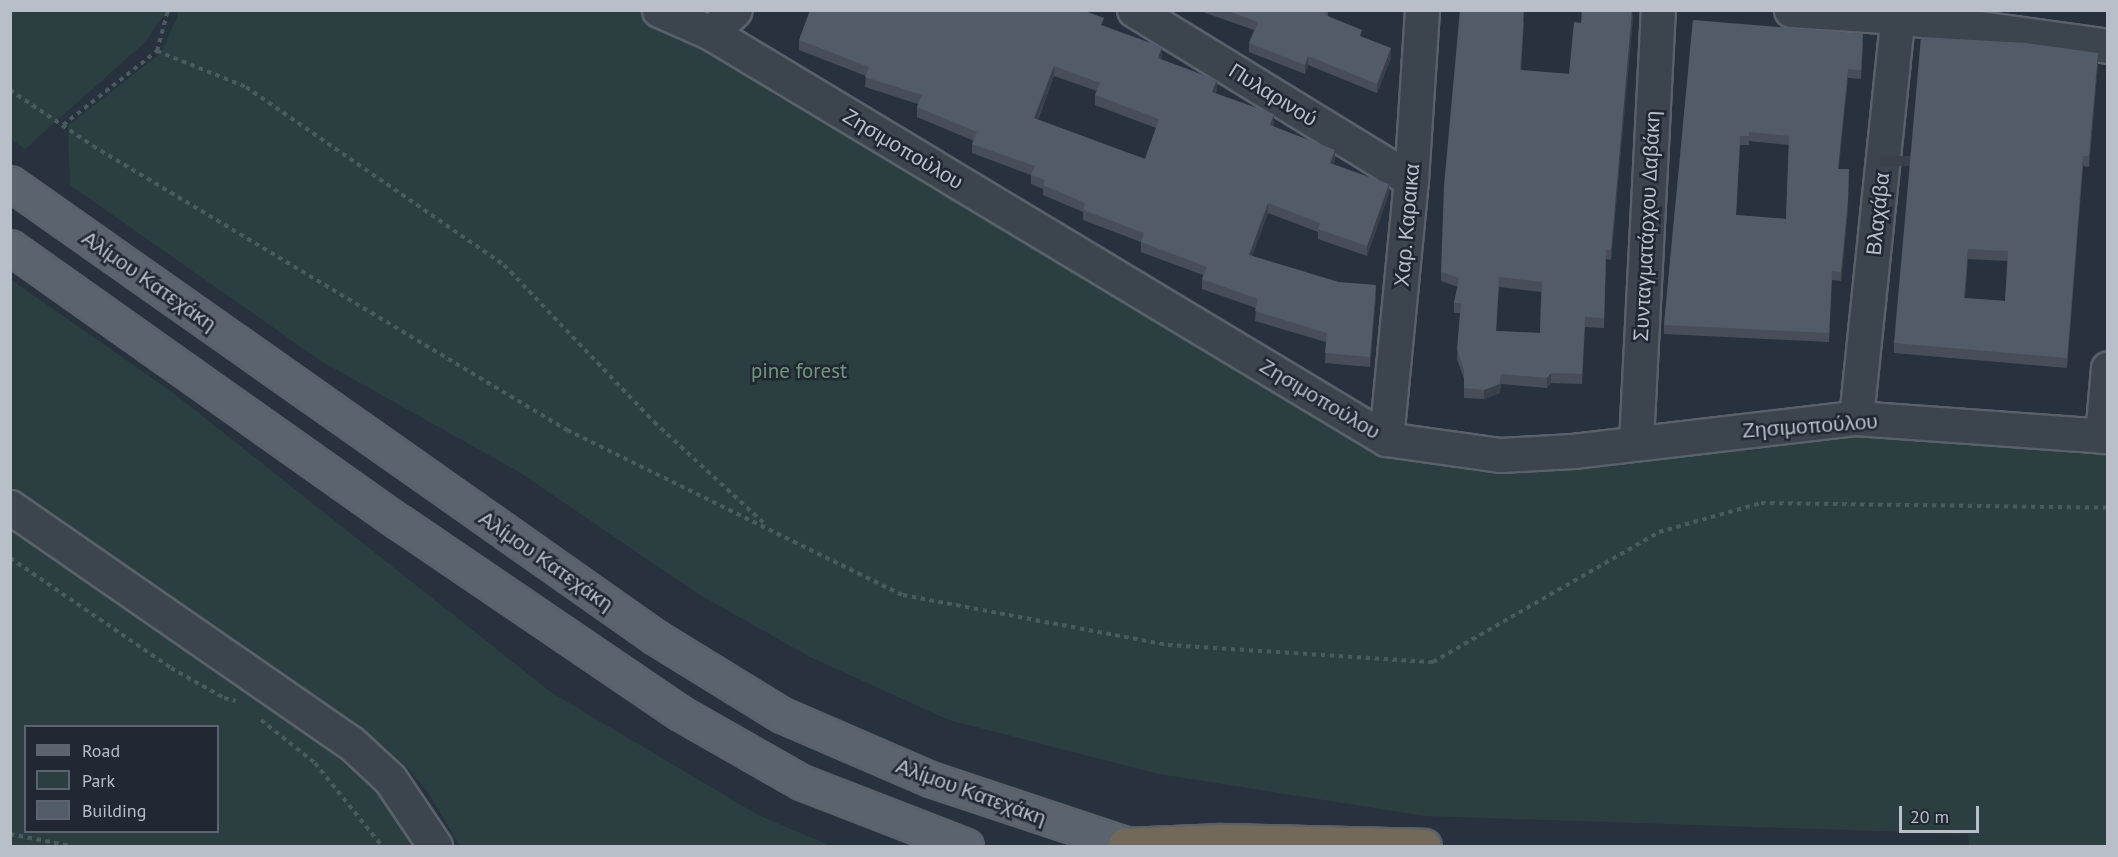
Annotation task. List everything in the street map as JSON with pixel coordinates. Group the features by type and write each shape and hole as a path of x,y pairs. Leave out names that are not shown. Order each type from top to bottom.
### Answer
{"highway":[{"path":"1128,846 1221,841 1424,846"}],"main road":[{"name":"Αλίμου Κατεχάκη","path":"10,183 655,637 782,715 930,779 1128,846"},
{"path":"10,247 399,522 680,713 801,782 966,846"}],"street":[{"name":"Ζησιμοπούλου","path":"659,10 711,33 1386,439 1500,455 1856,418 2105,436"},
{"path":"711,33 735,10"},
{"name":"Πυλαρινού","path":"1134,10 1411,180"},
{"name":"Χαρ. Καραικα","path":"1386,439 1411,180 1422,10"},
{"name":"Συνταγματάρχου Δαβάκη","path":"1636,442 1658,10"},
{"path":"1791,10 1899,14 2108,46"},
{"name":"Βλαχάβα","path":"1856,418 1899,14"},
{"path":"2105,436 2108,368"},
{"path":"10,507 350,742 390,779 435,846"}],"path":[{"path":"63,125 157,51 168,10"},
{"path":"157,51 246,87 504,265 654,422 770,529"},
{"path":"10,90 63,125 567,429 903,595 1168,645 1433,662 1659,532 1761,503 2108,508"},
{"path":"10,558 171,668 246,708"},
{"path":"255,715 315,763 382,846"},
{"path":"10,834 71,846"},
{"path":"44,846 49,840"}],"green space":[{"path":"11,10 163,10 165,14 144,43 25,149 11,139"},
{"name":"pine forest","path":"176,11 658,11 713,34 776,96 928,164 1037,252 1208,332 1345,414 1498,455 1634,442 1749,451 1853,434 2107,450 2107,846 1969,846 1968,834 1425,816 1159,774 949,720 810,657 697,593 519,472 321,361 70,185 68,126 161,53 178,15"},
{"path":"10,279 172,392 552,693 758,815 831,846 460,846 427,791 405,765 362,728 314,738 377,792 416,846 11,846"}],"building":[{"path":"810,10 1082,10 1104,18 1101,25 1162,47 1158,58 1217,80 1212,92 1274,114 1270,125 1335,150 1330,163 1389,184 1367,246 1318,229 1320,223 1268,203 1249,255 1339,282 1376,285 1370,357 1325,353 1327,333 1255,311 1258,299 1202,279 1207,267 1141,242 1144,233 1083,210 1085,203 1043,185 1045,180 1031,175 1035,166 972,144 977,132 917,107 922,95 865,77 869,67 799,40","holes":["1054,66 1100,83 1095,95 1159,119 1145,159 1034,118"]},
{"path":"1225,10 1327,10 1325,15 1362,30 1360,36 1391,48 1377,84 1308,56 1305,65 1249,43 1258,22"},
{"path":"1460,10 1524,10 1520,70 1569,74 1574,22 1581,23 1582,10 1632,10 1611,250 1606,250 1604,318 1585,317 1582,374 1551,373 1547,378 1501,374 1500,384 1484,390 1464,388 1464,370 1457,349 1461,303 1454,303 1459,278 1441,272 1444,186","holes":["1499,277 1542,282 1540,333 1496,331"]},
{"path":"1693,20 1863,34 1861,70 1848,69 1838,169 1849,169 1848,200 1841,272 1832,271 1829,333 1664,325","holes":["1749,132 1789,136 1786,219 1736,215 1740,136 1749,136"]},
{"path":"1921,37 2026,43 2098,53 2089,156 2083,156 2067,358 1894,343","holes":["1968,249 2008,251 2005,301 1964,298"]}]}
